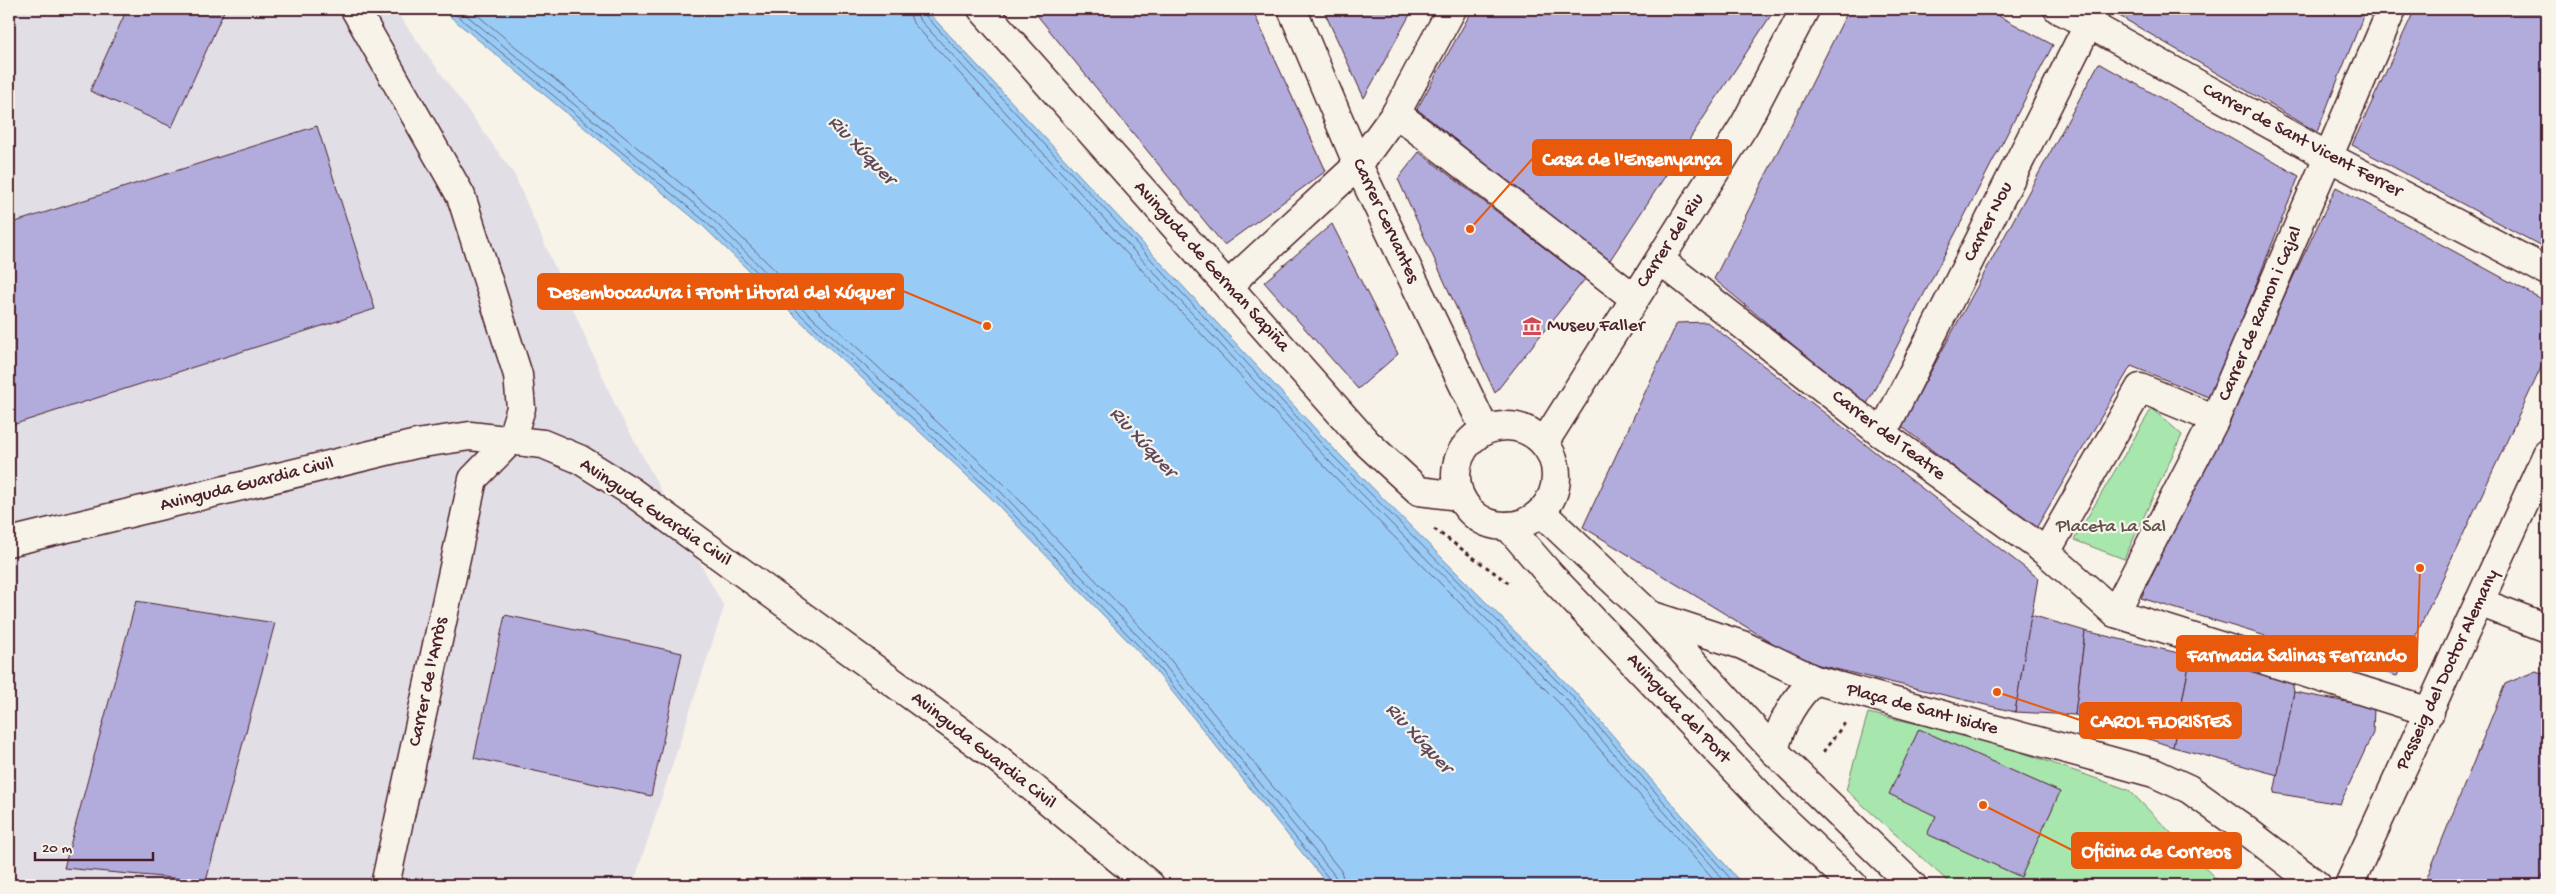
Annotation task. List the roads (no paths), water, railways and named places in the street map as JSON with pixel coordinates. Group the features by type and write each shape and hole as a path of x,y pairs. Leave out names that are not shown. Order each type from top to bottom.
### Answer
{"street":[{"path":"355,9 461,196 518,375 521,408 510,440"},
{"name":"Avinguda de German Sapiña","path":"982,9 1367,443 1419,491 1459,496"},
{"name":"Carrer Cervantes","path":"1292,9 1358,165 1485,430"},
{"path":"1230,289 1240,274 1358,165 1396,113 1452,9"},
{"name":"Carrer del Riu","path":"1544,443 1745,124 1805,9"},
{"name":"Carrer de Sant Vicent Ferrer","path":"2058,9 2093,16 2329,157 2547,271"},
{"name":"Carrer de Ramon i Cajal","path":"2115,613 2215,419 2392,9"},
{"name":"Carrer Nou","path":"1882,434 2093,16"},
{"path":"1396,113 1634,298"},
{"name":"Carrer del Teatre","path":"1660,260 1882,434 2046,552 2115,613"},
{"path":"2046,552 2140,388 2215,419"},
{"path":"1501,426 1516,427 1532,433 1544,443 1552,456 1556,470 1555,486 1551,500 1542,512 1530,521 1494,527 1468,511 1459,496 1454,477 1458,458 1469,441 1485,430 1501,426"},
{"name":"Avinguda Guardia Civil","path":"9,542 416,444 470,436 543,444 578,459 632,492 997,758 1150,885"},
{"name":"Carrer de l'Arròs","path":"385,885 472,479 510,440"},
{"name":"Passeig del Doctor Alemany","path":"2349,885 2547,454"},
{"name":"Plaça de Sant Isidre","path":"1542,512 1650,615 1742,645 1815,680 2154,773 2189,789 2316,885"},
{"name":"Avinguda del Port","path":"1508,526 1551,576 1772,808 1853,885"},
{"path":"2479,602 2547,628"},
{"path":"2115,613 2430,712"},
{"path":"1650,615 1774,751 1912,885"},
{"path":"1774,751 1780,730 1795,702 1815,680"}],"water":[{"name":"Riu Xúquer","path":"441,9 925,9 1335,450 1574,691 1743,885 1328,885 1150,664 991,498 794,315 703,226"}],"place":[{"name":"Casa de l'Ensenyança","path":"1470,229"},
{"name":"Desembocadura i Front Litoral del Xúquer","path":"987,326"},
{"name":"Museu Faller","path":"1532,326"},
{"name":"Farmacia Salinas Ferrando","path":"2420,568"},
{"name":"CAROL FLORISTES","path":"1997,692"},
{"name":"Oficina de Correos","path":"1983,805"}],"park label":[{"name":"Placeta La Sal","path":"2111,527"}]}
